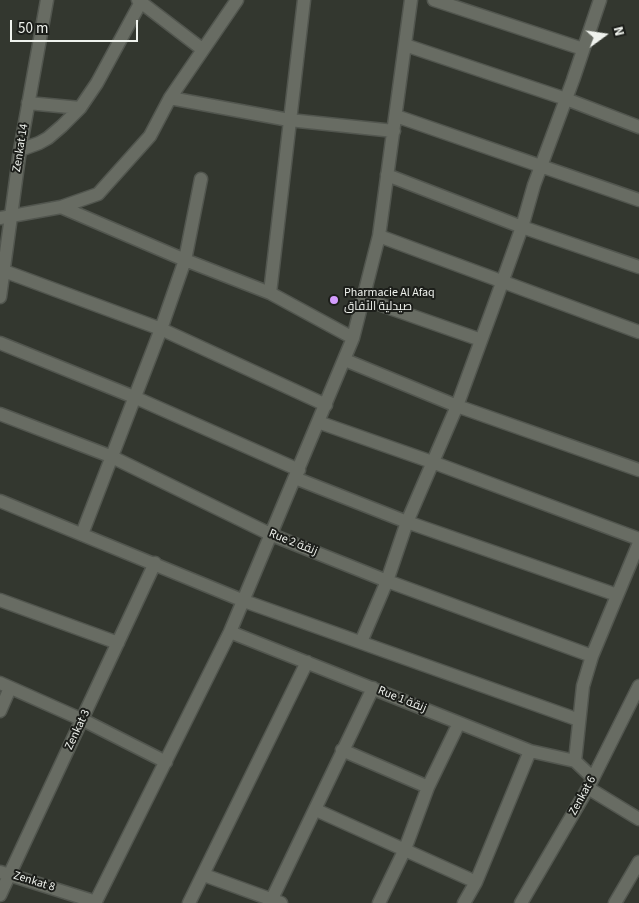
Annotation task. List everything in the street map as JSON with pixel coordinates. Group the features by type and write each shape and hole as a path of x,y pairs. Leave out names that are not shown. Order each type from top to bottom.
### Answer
{"street":[{"name":"Zenkat 14","path":"0,297 4,271 5,217 20,150 47,0"},
{"path":"5,217 61,207 98,194 150,136 170,98 237,0"},
{"path":"270,293 304,0"},
{"path":"96,902 230,632 353,338 379,236 411,0"},
{"path":"434,0 583,48"},
{"path":"361,642 387,581 407,522 457,406 522,227 541,166 600,0"},
{"path":"20,150 48,138 80,108 97,83 140,1 202,49"},
{"path":"405,45 566,99 639,127"},
{"path":"170,98 289,120 394,131"},
{"path":"28,103 80,108"},
{"path":"396,116 639,200"},
{"path":"387,175 522,227 639,267"},
{"path":"82,534 110,456 161,329 185,260 201,179"},
{"path":"61,207 185,260 270,293 353,338"},
{"path":"379,236 639,332"},
{"path":"4,271 161,329 326,405"},
{"path":"364,299 481,340"},
{"path":"0,343 134,397 297,474 407,522 617,595"},
{"path":"345,360 457,406 639,470"},
{"name":"Rue 2 زنقة","path":"0,414 110,456 272,535 387,581 592,656"},
{"path":"318,422 639,538"},
{"path":"0,501 244,601 578,720"},
{"path":"639,543 592,656 583,686 575,761 590,783 639,819"},
{"name":"Zenkat 3","path":"0,895 5,873 83,720 155,563"},
{"path":"0,600 118,643"},
{"name":"Rue 1 زنقة","path":"230,632 530,750 575,761"},
{"path":"189,903 307,662"},
{"path":"0,711 5,686 83,720 166,762"},
{"name":"Zenkat 6","path":"521,903 590,783 639,686"},
{"path":"204,875 274,902 372,688"},
{"path":"379,903 405,849 428,787 459,722"},
{"path":"342,750 428,787"},
{"path":"464,903 476,882 530,750"},
{"path":"316,810 476,882"},
{"path":"615,903 639,862"},
{"name":"Zenkat 8","path":"5,873 96,902"}],"place":[{"name":"Pharmacie Al Afaq صيدلية الاًفاق","path":"334,300"}]}
